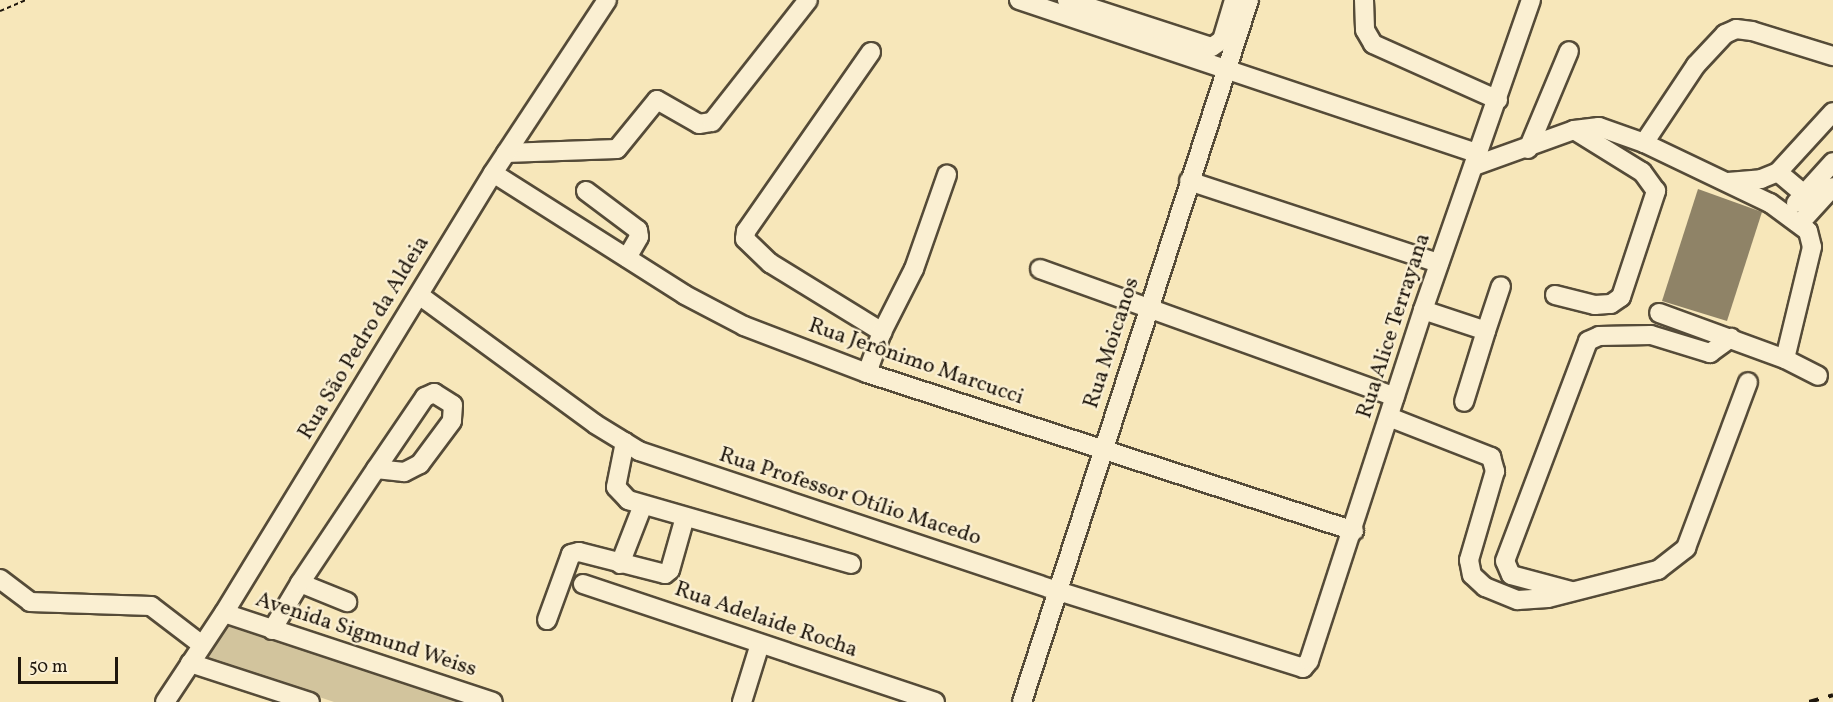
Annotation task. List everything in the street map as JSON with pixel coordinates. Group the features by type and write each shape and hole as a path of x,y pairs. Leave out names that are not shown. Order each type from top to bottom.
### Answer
{"street":[{"name":"Rua São Pedro da Aldeia","path":"165,702 224,613 493,172 607,0"},
{"path":"506,153 617,149 657,100 699,124 712,122 808,0"},
{"path":"1019,0 1477,160 1528,149 1574,130 1599,127 1644,142 1794,218 1808,231 1812,247 1785,359"},
{"path":"1067,0 1212,47 1222,40 1234,0"},
{"name":"Rua Moicanos","path":"1022,702 1249,0"},
{"path":"1364,0 1365,30 1373,44 1498,100"},
{"name":"Rua Alice Terrayana","path":"1303,668 1310,661 1354,531 1438,263 1477,160 1531,0"},
{"path":"1644,142 1696,65 1725,34 1736,30 1752,31 1833,56"},
{"path":"1528,149 1569,51"},
{"path":"871,52 746,231 745,239 748,246 770,263 882,332"},
{"path":"1726,182 1761,179 1778,172 1833,112"},
{"path":"1555,295 1595,305 1611,304 1621,297 1656,191 1642,172 1574,130"},
{"path":"1794,218 1804,194 1833,162"},
{"name":"Rua Jerônimo Marcucci","path":"493,172 627,258 744,326 867,373 1354,531"},
{"path":"1778,172 1804,194"},
{"path":"867,373 882,332 914,269 947,176"},
{"path":"1189,181 1438,263"},
{"path":"1794,218 1833,187"},
{"path":"586,191 638,230 639,237 627,258"},
{"path":"1040,269 1148,310 1395,397"},
{"path":"1464,402 1501,286"},
{"name":"Rua Professor Otílio Macedo","path":"419,295 625,442 651,455 1058,591 1303,668"},
{"path":"1423,310 1486,331"},
{"path":"1659,314 1785,359 1818,376"},
{"path":"1571,591 1511,574 1505,561 1588,341 1599,336 1651,335 1710,353 1731,338"},
{"path":"1389,417 1491,457 1496,463 1469,560 1472,575 1485,587 1518,600 1548,598 1658,570 1686,548 1748,382"},
{"path":"272,630 300,583 376,469 425,397 434,393 453,405 452,421 420,465 404,472 376,469"},
{"path":"625,442 616,487 628,500 851,564"},
{"path":"620,564 643,505"},
{"path":"547,620 572,554 579,552 655,574 670,570 685,517"},
{"path":"0,579 30,602 151,606 202,645"},
{"path":"300,583 347,602"},
{"name":"Rua Adelaide Rocha","path":"583,584 934,702"},
{"name":"Avenida Sigmund Weiss","path":"224,613 493,702"},
{"path":"742,702 760,644"},
{"path":"190,663 310,702"}],"path":[{"path":"0,10 26,0"}],"shaded area":[{"path":"230,618 476,702 334,702 207,659"}],"building":[{"path":"1698,189 1762,212 1727,321 1662,301"}],"railway":[{"path":"1809,702 1833,695"}]}
